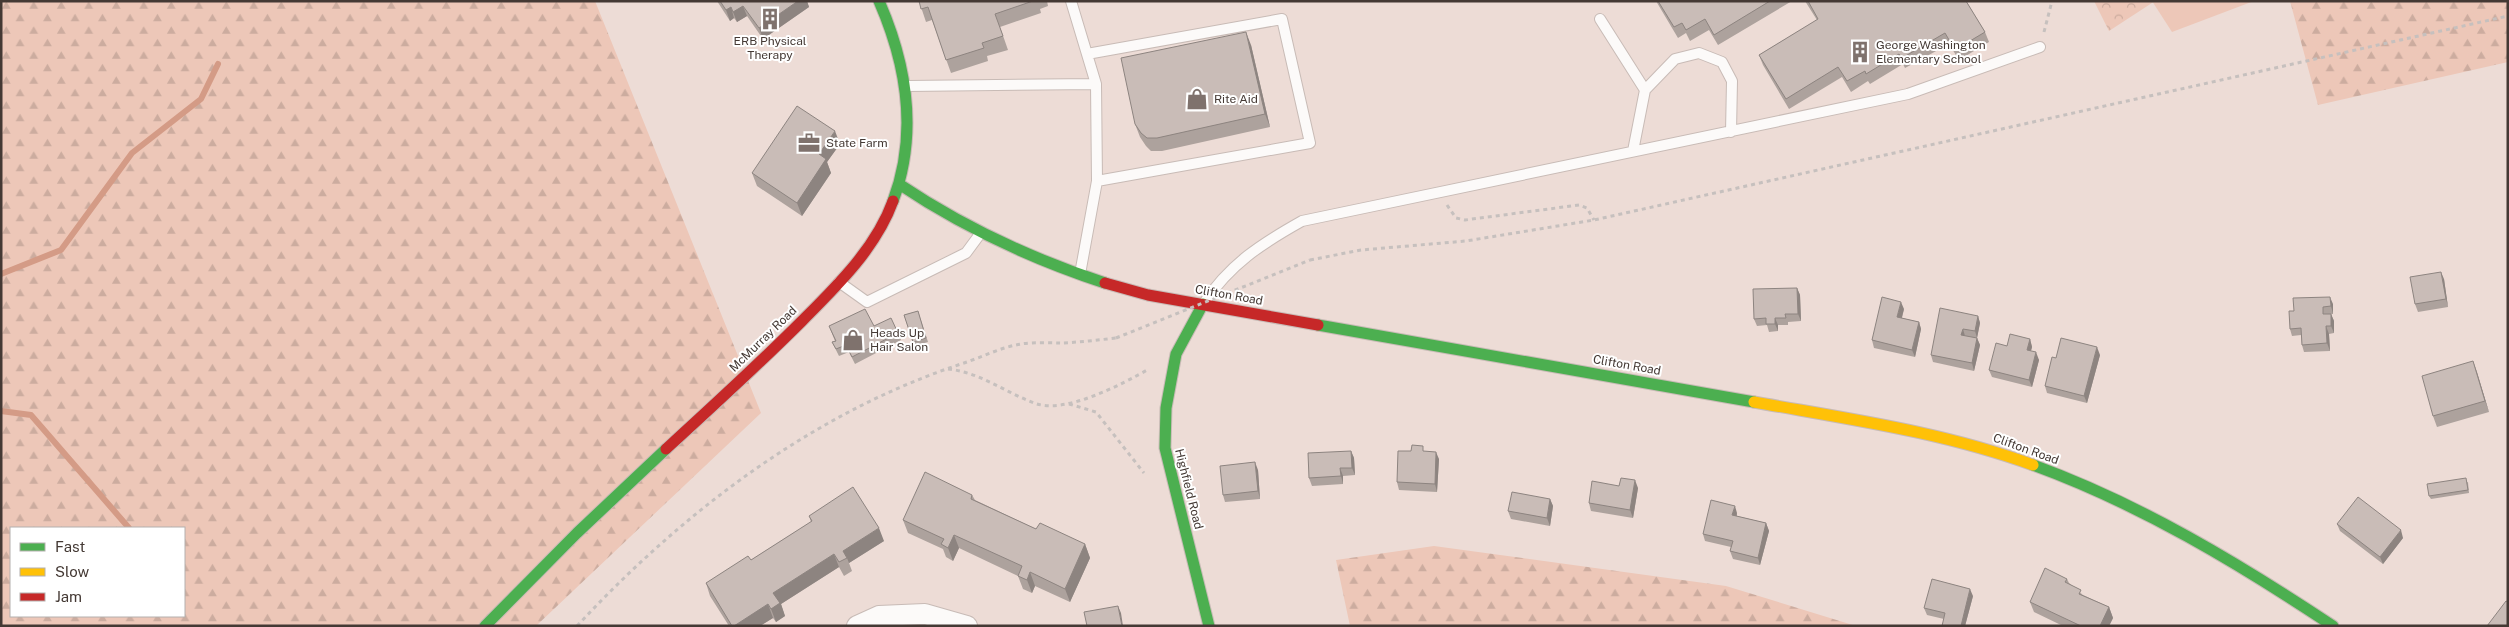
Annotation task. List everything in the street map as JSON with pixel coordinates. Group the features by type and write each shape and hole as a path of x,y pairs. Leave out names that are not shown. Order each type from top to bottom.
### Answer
{"main road":[{"name":"McMurray Road","path":"485,626 566,543 787,336 838,282 879,232 888,215 899,184 908,121 906,86 896,44 879,1"},
{"name":"Clifton Road","path":"899,184 918,197 982,232 1052,265 1148,295 1957,440 2038,467 2135,509 2221,555 2333,626"},
{"name":"Highfield Road","path":"1203,304 1176,354 1166,408 1165,448 1208,626"}],"street":[{"path":"857,626 879,616 925,614 967,626"}],"lane":[{"path":"1071,1 1096,84 1097,181 1079,275"},
{"path":"1087,54 1282,19 1310,143 1097,181"},
{"path":"1600,19 1645,90"},
{"path":"1203,304 1220,279 1265,242 1302,221 1908,94 2040,47"},
{"path":"1633,151 1645,90 1675,59 1699,53 1722,62 1732,81 1731,132"},
{"path":"906,86 1096,84"},
{"path":"838,282 867,302 966,253 982,232"}],"path":[{"path":"2040,47 2052,1"},
{"path":"577,626 621,579 693,515 754,470 828,423 902,386 945,369 1022,344 1080,342 1116,338 1310,260 1361,250 1466,241 1594,220 2508,16"},
{"path":"1446,192 1448,209 1456,218 1465,220 1579,205 1586,208 1594,220"},
{"path":"1068,404 1114,388 1176,354"},
{"path":"945,369 965,371 1036,404 1068,404 1096,412 1156,487 1173,483"}],"green space":[{"path":"1,1 595,1 761,413 536,626 1,626"},
{"path":"2094,1 2155,1 2109,31"},
{"path":"2152,1 2254,1 2172,32"},
{"path":"2290,1 2508,1 2508,62 2318,105"},
{"path":"1434,546 1726,586 1856,626 1350,626 1336,560"}],"building":[{"path":"720,1 798,1 759,28 743,6 733,12 731,7 726,10"},
{"path":"919,1 1033,1 995,14 1003,36 982,43 984,48 946,60 928,7 921,9"},
{"path":"1658,1 1770,1 1714,35 1705,19 1686,30 1682,23 1674,27"},
{"name":"George Washington Elementary School","path":"1808,1 1966,1 1985,32 1955,50 1945,33 1902,58 1899,54 1866,74 1865,71 1847,81 1838,67 1786,99 1759,55 1818,19"},
{"name":"Rite Aid","path":"1246,32 1265,114 1157,138 1147,138 1141,133 1135,124 1121,58"},
{"path":"797,106 835,131 819,154 826,159 797,203 752,173"},
{"path":"2441,272 2446,299 2415,304 2410,277"},
{"path":"1797,288 1798,314 1785,314 1786,318 1775,318 1775,324 1766,324 1766,318 1754,319 1753,289"},
{"path":"1882,297 1901,302 1897,317 1919,322 1912,350 1872,340"},
{"path":"2330,297 2331,306 2323,307 2323,314 2331,314 2331,326 2326,326 2327,343 2302,345 2301,328 2290,329 2289,311 2294,311 2293,298"},
{"path":"1940,308 1978,316 1975,331 1963,329 1961,335 1977,338 1972,363 1931,355"},
{"path":"865,309 874,326 891,318 898,333 852,357 846,345 836,349 832,342 836,341 829,326"},
{"path":"918,311 926,338 913,342 904,315"},
{"path":"2010,334 2030,339 2027,350 2036,352 2029,380 1989,370 1996,343 2007,346"},
{"path":"2061,338 2097,347 2084,396 2045,386 2052,357 2056,358"},
{"path":"2473,361 2485,401 2433,416 2422,376"},
{"path":"1412,445 1423,446 1423,451 1436,452 1435,484 1397,482 1398,451 1411,451"},
{"path":"1351,451 1352,468 1340,468 1341,476 1309,478 1308,453"},
{"path":"1255,462 1258,491 1223,495 1220,466"},
{"path":"925,472 972,495 971,499 1036,529 1040,523 1085,544 1065,589 1030,572 1027,580 1018,576 1022,566 954,535 948,548 941,544 944,539 903,520"},
{"path":"1621,478 1635,480 1630,510 1589,503 1592,481 1619,486"},
{"path":"2466,478 2468,490 2429,496 2427,484"},
{"path":"853,487 879,528 843,551 847,558 839,562 834,554 773,593 780,603 771,609 768,604 732,626 706,583 748,556 751,560 812,521 809,516"},
{"path":"1512,492 1550,499 1547,518 1508,511"},
{"path":"2358,497 2401,530 2380,557 2337,524"},
{"path":"1711,500 1735,506 1732,515 1766,523 1758,558 1730,551 1733,541 1703,534"},
{"path":"2045,568 2067,579 2065,582 2081,590 2079,594 2109,607 2100,626 2081,626 2030,602"},
{"path":"1932,579 1970,589 1961,626 1942,626 1945,613 1924,608"},
{"path":"2506,601 2508,602 2508,626 2487,626"},
{"path":"1118,606 1122,626 1087,626 1084,612"}],"waterway":[{"path":"1,274 61,250 132,153 201,99 218,64"},
{"path":"1,411 31,415 128,527"}],"traffic: fast":[{"path":"879,1 897,50 906,100 905,150 901,176 893,201"},
{"path":"899,184 923,200 999,241 1078,274 1105,283"},
{"path":"1203,304 1176,354 1166,408 1165,448 1209,626"},
{"path":"1318,325 1754,402"},
{"path":"485,626 577,533 666,449"},
{"path":"2033,465 2112,498 2188,536 2333,626"}],"traffic: slow":[{"path":"1754,402 1930,435 2033,465"}],"traffic: jam":[{"path":"666,449 769,354 842,280 877,235 893,201"},
{"path":"1105,283 1148,295 1318,325"}],"place":[{"name":"ERB Physical Therapy","path":"770,19"},
{"name":"George Washington Elementary School","path":"1860,52"},
{"name":"Rite Aid","path":"1197,99"},
{"name":"State Farm","path":"809,143"},
{"name":"Heads Up Hair Salon","path":"853,340"}]}
